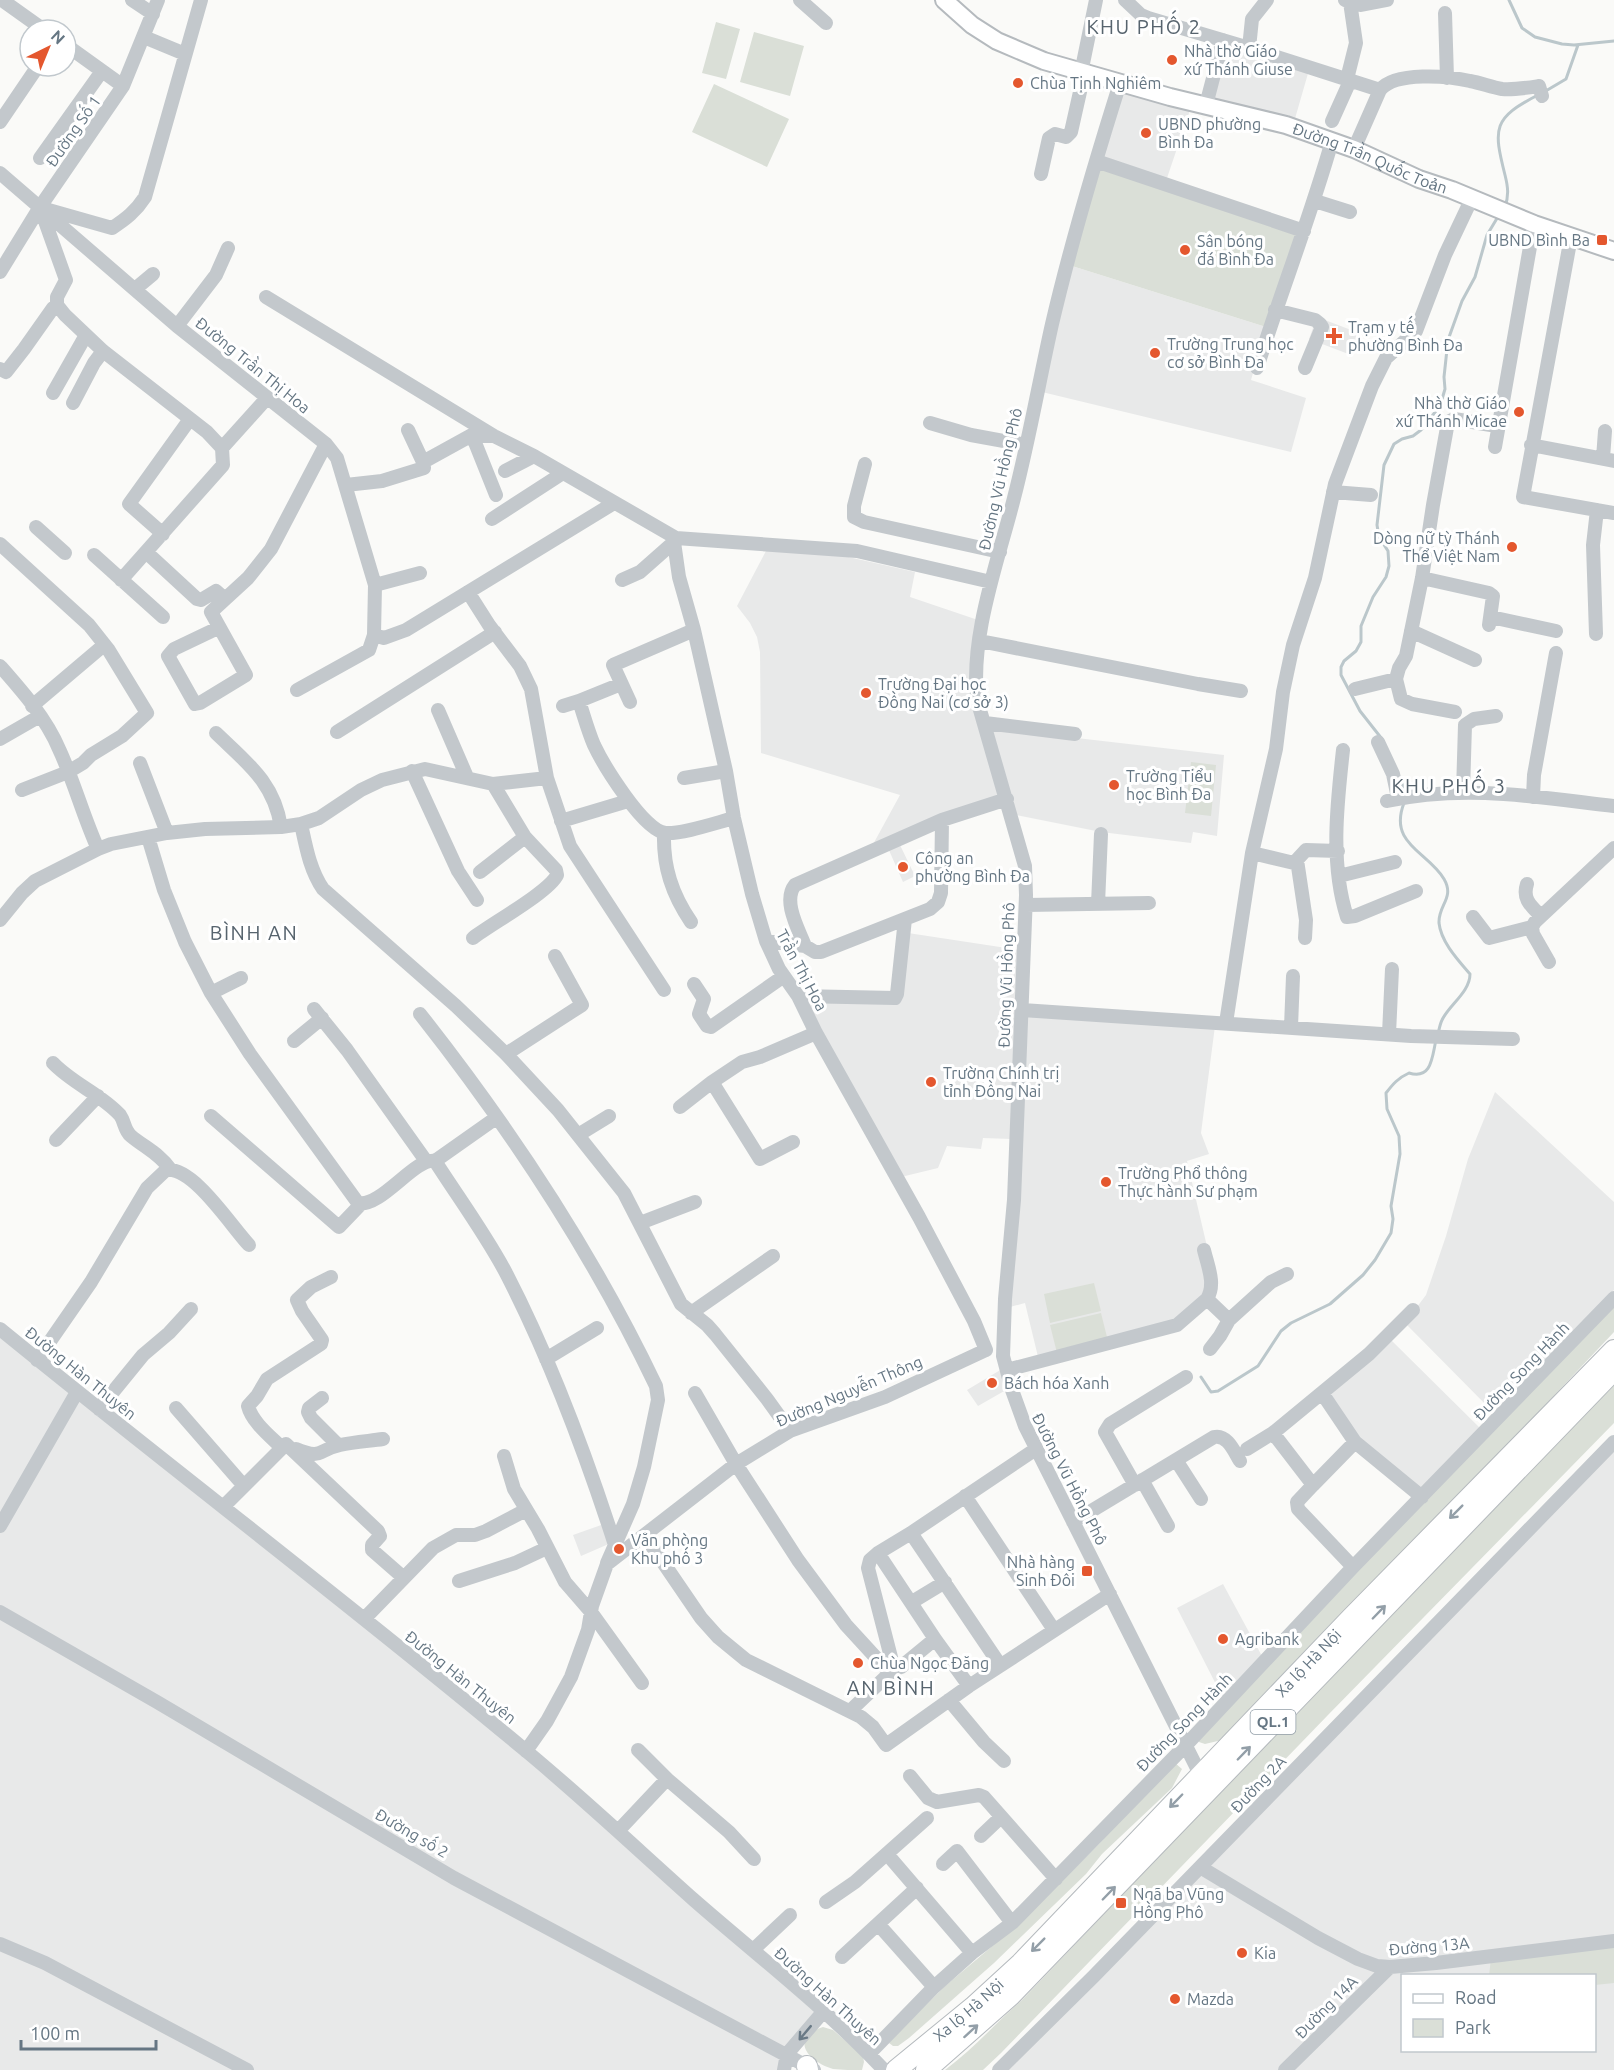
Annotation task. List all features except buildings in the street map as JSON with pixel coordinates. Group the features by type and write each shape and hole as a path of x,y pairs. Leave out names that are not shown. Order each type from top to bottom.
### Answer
{"highway":[{"name":"Xa lộ Hà Nội","path":"896,2070 973,2007 1021,1963 1359,1609 1614,1350"},
{"name":"Xa lộ Hà Nội","path":"926,2070 1010,1996 1614,1370"}],"main road":[{"name":"Đường Trần Quốc Toản","path":"944,0 972,25 997,41 1044,61 1120,83 1286,125 1354,149 1419,179 1534,224 1614,251"}],"street":[{"path":"2,0 27,18"},
{"path":"132,0 153,14"},
{"name":"Đường Số 1","path":"0,272 40,207 123,86 158,0"},
{"path":"40,207 112,228 127,219 139,206 145,197 201,0"},
{"path":"800,0 826,23"},
{"path":"1041,174 1049,138 1055,134 1066,137 1071,132 1096,0"},
{"path":"1125,0 1141,15 1148,18 1380,90"},
{"path":"1249,48 1252,19 1267,0"},
{"path":"1332,121 1348,80 1356,44 1347,1 1361,5 1387,0"},
{"path":"1445,13 1447,78"},
{"path":"144,37 185,54"},
{"path":"1206,105 1223,40"},
{"path":"78,54 123,86"},
{"path":"40,158 102,71"},
{"path":"1354,149 1380,90 1384,85 1399,79 1417,76 1447,78 1467,80 1503,89 1536,86 1541,93"},
{"path":"0,122 30,78"},
{"name":"Đường Vũ Hồng Phô","path":"1120,83 1096,160 1055,312 1026,445 991,582 975,684 978,703 1025,866 1026,905 1022,1010 1014,1200 1005,1299 1005,1363 1019,1413 1036,1449 1201,1776"},
{"path":"1257,368 1275,310 1315,201 1332,141"},
{"path":"1096,160 1304,231"},
{"name":"Đường Trần Thị Hoa","path":"0,173 177,326 326,444 337,458 375,585 374,635"},
{"path":"1226,1023 1252,852 1276,748 1283,692 1293,645 1315,578 1333,492 1372,386 1386,358 1416,331 1445,255 1472,198"},
{"path":"1315,201 1350,212"},
{"path":"40,207 66,280 57,297 57,305 103,351 190,419 222,448 223,465 121,580"},
{"path":"1495,447 1534,224"},
{"path":"1571,237 1523,497 1614,513"},
{"path":"177,326 216,275 228,248"},
{"path":"135,289 153,274"},
{"path":"266,297 494,436 534,456 675,540 857,551 991,582"},
{"path":"0,369 6,372 57,305"},
{"path":"1275,310 1315,320 1322,327 1305,368"},
{"path":"53,393 86,335"},
{"path":"73,403 103,351"},
{"path":"222,448 267,398"},
{"path":"163,534 129,504 190,419"},
{"path":"1455,712 1412,704 1401,699 1396,679 1398,668 1406,656 1422,578 1432,505 1448,422 1454,419 1497,426"},
{"path":"930,423 971,435 1026,445"},
{"path":"346,485 382,481 424,468 408,430"},
{"path":"1531,445 1608,460 1605,431"},
{"path":"423,462 472,435 494,436"},
{"path":"472,435 496,495"},
{"path":"219,628 174,649 168,656 195,704 246,675 211,612 249,578 271,549 326,444"},
{"path":"505,471 534,456"},
{"path":"865,464 854,506 854,517 864,522 999,552"},
{"path":"492,519 563,473"},
{"path":"1333,492 1371,495"},
{"path":"297,690 369,650 374,635 384,638 406,630 614,503"},
{"path":"1596,634 1593,545 1597,510"},
{"path":"36,527 64,553"},
{"path":"622,580 640,572 675,540"},
{"name":"Trần Thị Hoa","path":"675,540 679,578 694,630 752,894 766,941 919,1217 974,1321 986,1350"},
{"path":"0,544 89,626 104,645 147,713 122,736 68,772 22,790"},
{"path":"146,552 197,599 201,600 216,591 225,599"},
{"path":"94,555 163,617"},
{"path":"375,585 420,573"},
{"path":"1422,578 1489,592 1493,596 1490,621 1556,631"},
{"path":"468,591 520,666 531,689 547,778 570,846 664,990"},
{"path":"630,702 613,665 694,630"},
{"path":"1411,631 1475,660"},
{"path":"337,732 495,632"},
{"path":"980,641 1242,691"},
{"path":"0,739 36,711 104,645"},
{"path":"1533,796 1534,775 1556,652"},
{"path":"0,666 36,711 59,748 98,849"},
{"path":"1355,689 1396,679"},
{"path":"563,706 621,684"},
{"path":"579,701 595,746 628,801 651,826 664,833 734,818"},
{"path":"438,710 467,777"},
{"path":"1463,792 1466,725 1474,719 1496,716"},
{"path":"985,723 1075,734"},
{"path":"216,733 264,781 274,798 281,827"},
{"path":"1378,742 1393,774 1399,799 1463,792 1492,792 1614,806"},
{"path":"1343,750 1339,791 1338,851 1342,901 1349,918 1416,891"},
{"path":"140,763 166,833"},
{"path":"0,921 22,893 35,881 98,849 166,833 301,824 319,818 367,787 412,771 425,769 493,784 547,778"},
{"path":"412,771 458,871 477,900"},
{"path":"684,778 726,771"},
{"path":"473,938 529,901 557,876 556,870 525,837 493,784"},
{"path":"805,946 790,898 791,890 795,885 942,820 1006,799"},
{"path":"561,821 628,801"},
{"path":"766,941 805,946 815,952 821,952 930,909 938,902 941,893 942,820"},
{"path":"301,824 316,880 323,889 507,1054 578,1135 624,1193 681,1304 716,1334 790,1431"},
{"path":"664,833 666,871 671,887 690,922"},
{"path":"1098,904 1101,834"},
{"path":"148,837 169,903 189,952 211,993 250,1054 356,1201 361,1204"},
{"path":"480,872 525,837"},
{"path":"1473,917 1489,938 1536,922 1614,848"},
{"path":"1305,938 1306,920 1297,861 1306,850 1338,851"},
{"path":"1252,852 1290,862 1297,861"},
{"path":"1339,876 1395,862"},
{"path":"1527,884 1524,891 1525,898 1536,922 1533,934 1549,962"},
{"path":"1026,905 1149,903"},
{"path":"798,996 895,998 905,919"},
{"path":"507,1054 582,1005 555,956"},
{"path":"1389,1034 1392,969"},
{"path":"694,984 704,999 699,1013 707,1026 711,1027 784,976"},
{"path":"1291,1026 1293,976"},
{"path":"211,993 241,978"},
{"path":"1022,1010 1436,1037 1513,1039"},
{"path":"294,1041 318,1013 431,1161 505,1270 535,1330 585,1454 615,1545"},
{"path":"420,1014 458,1062 558,1209 656,1386 658,1400 644,1467 633,1504 607,1564 591,1612 588,1630 571,1677 547,1721 526,1751"},
{"path":"680,1107 741,1062 760,1057 816,1033"},
{"path":"54,1063 75,1082 98,1096 120,1116 129,1134 166,1163 170,1169 197,1183 249,1245"},
{"path":"711,1083 760,1159 793,1142"},
{"path":"56,1140 98,1096"},
{"path":"211,1116 339,1227 361,1204 383,1193 496,1118"},
{"path":"578,1135 609,1116"},
{"path":"37,1360 91,1282 147,1188 162,1173 170,1169"},
{"path":"640,1223 695,1202"},
{"path":"986,1350 1005,1363 1177,1326 1207,1299 1212,1291 1204,1250"},
{"path":"691,1313 773,1256"},
{"path":"1210,1348 1229,1320 1270,1282 1287,1274"},
{"path":"331,1277 311,1287 297,1300 322,1340 321,1344 267,1379 248,1406 249,1411 258,1423 378,1531 380,1536 372,1545 372,1550 404,1578"},
{"name":"Đường Song Hành","path":"869,2054 934,1987 972,1953 1012,1923 1056,1879 1614,1298"},
{"path":"1207,1299 1229,1320"},
{"path":"99,1409 143,1355 169,1333 191,1309"},
{"path":"1073,1522 1218,1435 1224,1437 1244,1455 1369,1354 1413,1310"},
{"path":"546,1359 597,1328"},
{"name":"Đường Hàn Thuyên","path":"0,1329 76,1392 224,1506 526,1751 823,2012 884,2070"},
{"name":"Đường Nguyễn Thông","path":"607,1564 736,1464 790,1431 885,1397 986,1350"},
{"path":"1168,1526 1105,1431 1110,1424 1186,1377"},
{"path":"0,1526 76,1392"},
{"path":"695,1393 736,1464 798,1560 839,1616 892,1671"},
{"path":"1322,1394 1355,1442 1422,1497"},
{"path":"322,1398 309,1408 308,1412 311,1418 338,1445"},
{"path":"176,1408 244,1486"},
{"path":"1273,1433 1313,1485"},
{"path":"285,1446 310,1455 320,1454 338,1445 383,1439"},
{"path":"1353,1568 1298,1509 1299,1500 1355,1442"},
{"name":"Đường 2A","path":"999,2070 1614,1442"},
{"path":"224,1506 285,1446"},
{"path":"892,1671 868,1568 870,1560 1036,1449"},
{"path":"504,1456 514,1489 565,1582 591,1612 642,1683"},
{"path":"1176,1460 1201,1499"},
{"path":"966,1496 1054,1630"},
{"path":"364,1619 433,1548 456,1535 475,1535 486,1531 526,1510"},
{"path":"911,1533 1000,1665"},
{"path":"645,1536 701,1617 718,1637 746,1660 850,1711 873,1727 886,1745 1000,1665 1110,1594"},
{"path":"459,1581 515,1563 547,1548"},
{"path":"878,1553 935,1640 969,1686"},
{"path":"912,1602 945,1582"},
{"name":"Đường số 2","path":"0,1612 147,1696 454,1878 787,2054 810,2069"},
{"path":"850,1711 892,1671 902,1667 935,1640"},
{"path":"949,1700 972,1729 1004,1761"},
{"path":"638,1750 667,1779 729,1832 754,1859"},
{"path":"910,1776 928,1798 937,1802 982,1796 1056,1879"},
{"path":"618,1831 667,1779"},
{"path":"981,1836 1001,1817"},
{"path":"826,1902 855,1882 927,1818"},
{"path":"943,1864 957,1851 1012,1923"},
{"path":"887,1854 972,1953"},
{"name":"Đường 13A","path":"1200,1867 1318,1938 1358,1959 1377,1966 1390,1967 1614,1941"},
{"path":"842,1957 917,1888"},
{"path":"753,1950 790,1915"},
{"path":"878,1924 934,1987"},
{"path":"0,1944 45,1963 247,2070"},
{"name":"Đường 14A","path":"1285,2070 1390,1967"},
{"path":"784,2070 787,2054 823,2012"}],"shaded area":[{"path":"1225,44 1309,70 1294,122 1211,101"},
{"name":"UBND phường Bình Đa","path":"1124,89 1191,107 1166,181 1101,159"},
{"name":"Trường Trung học cơ sở Bình Đa","path":"1072,266 1266,327 1251,380 1306,398 1291,452 1042,392"},
{"name":"Trạm y tế phường Bình Đa","path":"1317,317 1359,333 1351,355 1309,339"},
{"name":"Trường Đại học Đồng Nai (cơ sở 3)","path":"767,549 844,556 915,572 910,597 978,620 970,669 1000,797 871,848 900,795 761,753 760,652 757,637 750,623 737,606"},
{"name":"Trường Tiểu học Bình Đa","path":"991,728 1224,755 1217,836 1193,832 1191,843 1101,832 1016,815"},
{"name":"Công an phường Bình Đa","path":"899,843 915,876 903,882 888,848"},
{"name":"Trường Chính trị tỉnh Đồng Nai","path":"908,933 1020,950 1011,1139 983,1138 981,1149 947,1146 938,1168 901,1177 801,995 891,1003"},
{"name":"Trường Phổ thông Thực hành Sư phạm","path":"1027,1014 1215,1026 1201,1133 1209,1154 1187,1161 1216,1285 1194,1315 1040,1365 1025,1303 1010,1307"},
{"path":"1495,1092 1614,1202 1614,1290 1496,1415 1405,1323 1426,1295 1468,1159"},
{"path":"0,1336 221,1510 524,1755 817,2014 781,2070 0,2070"},
{"path":"1390,1339 1482,1430 1422,1493 1357,1440 1326,1394"},
{"name":"Bách hóa Xanh","path":"1002,1369 1006,1390 978,1406 967,1390"},
{"path":"1614,1449 1614,2070 1007,2070"},
{"path":"604,1524 611,1543 581,1556 573,1535"},
{"name":"Agribank","path":"1223,1584 1263,1658 1224,1700 1177,1608"}],"green space":[{"path":"716,22 740,29 726,79 702,73"},
{"path":"754,32 804,46 790,96 740,82"},
{"path":"714,84 789,119 767,167 692,132"},
{"name":"Sân bóng đá Bình Đa","path":"1100,166 1300,233 1266,327 1072,266"},
{"path":"1191,762 1216,765 1211,816 1185,813"},
{"path":"1094,1283 1101,1311 1050,1323 1044,1294"},
{"path":"1614,1303 1614,1332 1464,1491 1222,1740 1205,1744 1199,1742 1197,1736"},
{"path":"1101,1313 1108,1341 1057,1353 1050,1325"},
{"path":"1614,1379 1614,1423 1001,2053 983,2070 945,2070 1022,2000"},
{"path":"1175,1763 1182,1769 1172,1788 1102,1854 1086,1874 994,1963 909,2038 898,2046 889,2043 944,1987 1016,1926 1099,1844 1132,1806"},
{"path":"1614,1943 1614,1983 1596,1985 1596,1974 1489,1974 1491,1958"},
{"path":"823,2027 833,2030 863,2056 862,2070 833,2069 824,2066 810,2056 804,2044 806,2038"}],"waterway":[{"path":"1509,0 1522,28 1535,37 1574,45 1614,41"},
{"path":"1544,92 1566,79 1578,45"},
{"path":"1505,207 1508,191 1499,146 1500,126 1512,111 1538,95"},
{"path":"1382,739 1360,711 1341,675 1341,667 1361,642 1361,626 1373,597 1386,577 1389,566 1388,551 1379,537 1377,525 1384,465 1394,444 1421,430 1440,406 1445,389 1448,340 1462,301 1475,277 1487,235 1499,215"},
{"path":"1401,780 1405,794"},
{"path":"1404,803 1400,817 1405,838 1437,870 1447,886 1447,897 1439,917 1440,930 1451,950 1470,974 1467,987 1445,1014 1438,1034"},
{"path":"1201,1377 1211,1392 1218,1391 1258,1366 1281,1331 1291,1323 1330,1304 1363,1275 1375,1260 1391,1233 1393,1219 1391,1206 1400,1154 1399,1136 1387,1109 1386,1093 1396,1081 1405,1075 1422,1073 1427,1070 1432,1060 1436,1040"}],"place":[{"name":"Nhà thờ Giáo xứ Thánh Giuse","path":"1172,60"},
{"name":"Chùa Tịnh Nghiêm","path":"1018,83"},
{"name":"UBND phường Bình Đa","path":"1146,133"},
{"name":"UBND Bình Ba","path":"1602,240"},
{"name":"Sân bóng đá Bình Đa","path":"1185,250"},
{"name":"Trạm y tế phường Bình Đa","path":"1334,336"},
{"name":"Trường Trung học cơ sở Bình Đa","path":"1155,353"},
{"name":"Nhà thờ Giáo xứ Thánh Micae","path":"1519,412"},
{"name":"Dòng nữ tỳ Thánh Thể Việt Nam","path":"1512,547"},
{"name":"Trường Đại học Đồng Nai (cơ sở 3)","path":"866,693"},
{"name":"Trường Tiểu học Bình Đa","path":"1114,785"},
{"name":"Công an phường Bình Đa","path":"903,867"},
{"name":"Trường Chính trị tỉnh Đồng Nai","path":"931,1082"},
{"name":"Trường Phổ thông Thực hành Sư phạm","path":"1106,1182"},
{"name":"Bách hóa Xanh","path":"992,1383"},
{"name":"Văn phòng Khu phố 3","path":"619,1549"},
{"name":"Nhà hàng Sinh Đôi","path":"1087,1571"},
{"name":"Agribank","path":"1223,1639"},
{"name":"Chùa Ngọc Đăng","path":"858,1663"},
{"name":"Ngã ba Vũng Hồng Phô","path":"1121,1903"},
{"name":"Kia","path":"1242,1953"},
{"name":"Mazda","path":"1175,1999"}],"district":[{"name":"KHU PHỐ 2","path":"1144,27"},
{"name":"KHU PHỐ 3","path":"1449,786"},
{"name":"BÌNH AN","path":"254,933"},
{"name":"AN BÌNH","path":"891,1688"}]}
